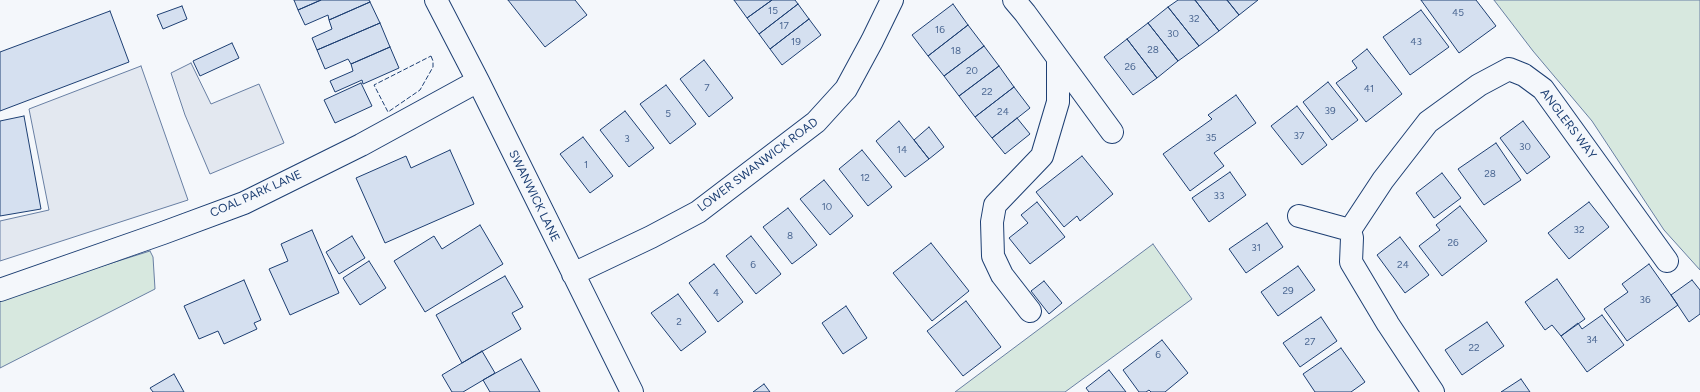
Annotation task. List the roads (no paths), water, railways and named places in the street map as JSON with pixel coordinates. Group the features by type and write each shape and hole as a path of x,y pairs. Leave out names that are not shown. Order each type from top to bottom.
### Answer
{"street":[{"name":"SWANWICK LANE","path":"436,0 478,81 632,392"},
{"name":"LOWER SWANWICK ROAD","path":"573,274 698,212 816,122 846,89 869,48 892,0"},
{"path":"1014,0 1112,132"},
{"path":"1030,311 1002,275 993,256 992,222 995,206 1042,156 1058,102 1058,59"},
{"name":"ANGLERS WAY","path":"1350,230 1382,180 1428,122 1479,85 1509,69 1524,75 1544,89 1666,261"},
{"name":"COAL PARK LANE","path":"0,290 244,203 361,145 478,81"},
{"path":"1299,216 1350,230 1352,238 1351,262 1388,324 1433,392"}]}
